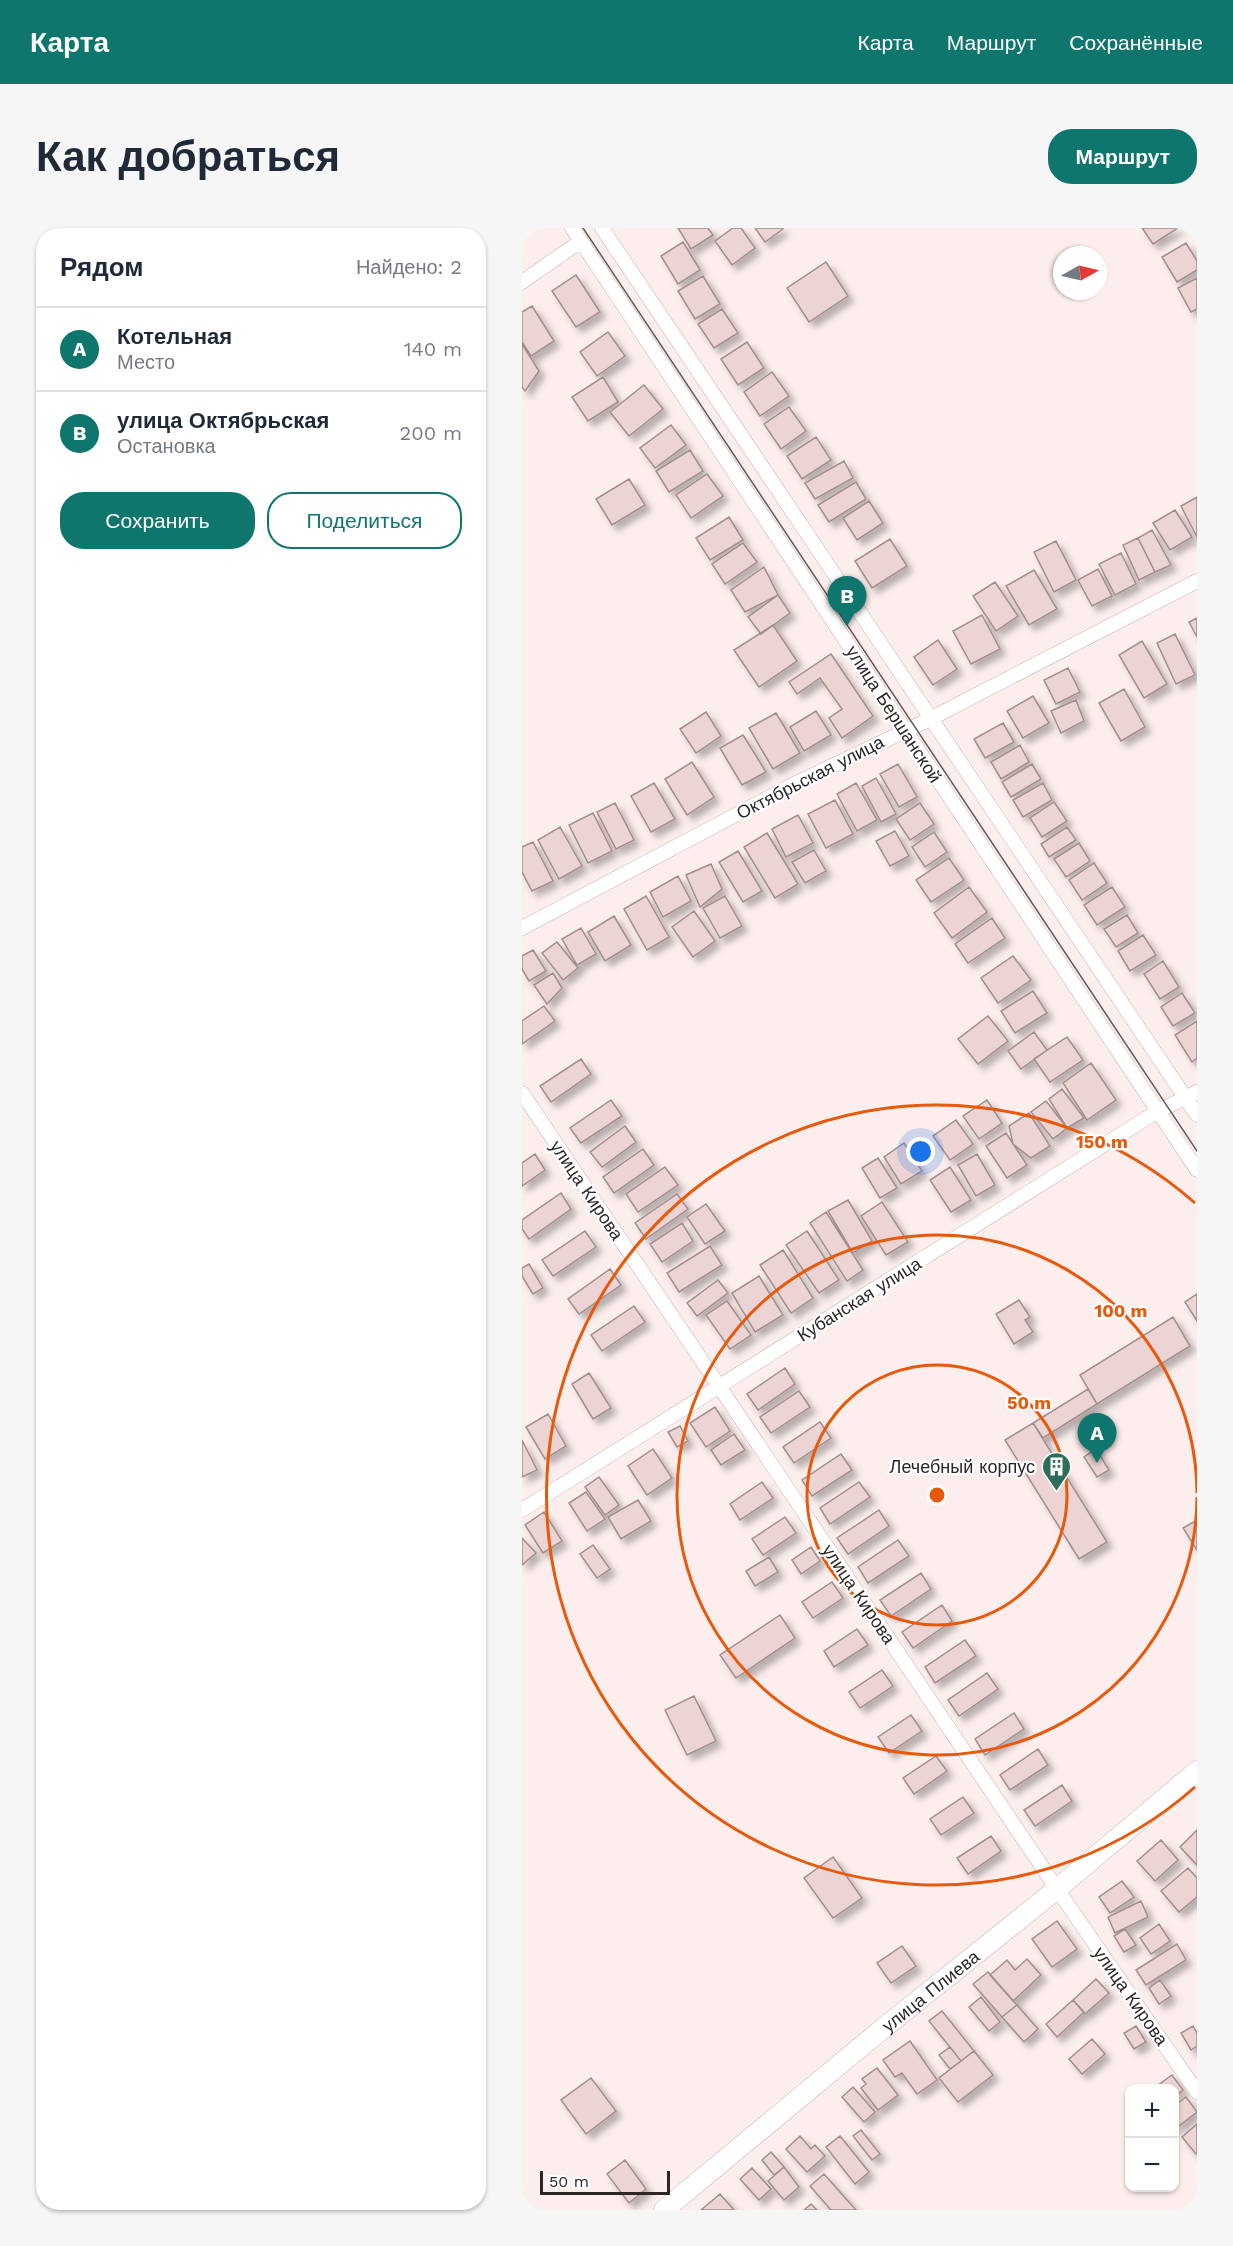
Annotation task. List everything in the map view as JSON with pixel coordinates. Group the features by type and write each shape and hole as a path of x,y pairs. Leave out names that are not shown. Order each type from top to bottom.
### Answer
{"street":[{"name":"улица Бершанской","path":"572,228 1197,1170"},
{"name":"улица Бершанской","path":"602,228 932,718 1191,1095 1197,1115"},
{"path":"522,282 581,241"},
{"name":"Октябрьская улица","path":"522,928 794,784 932,718 1197,581"},
{"name":"улица Кирова","path":"522,1094 1057,1889 1197,2092"},
{"name":"Кубанская улица","path":"522,1510 1158,1111 1191,1095"},
{"name":"улица Плиева","path":"664,2210 886,2026 1057,1889 1197,1771"}],"building":[{"path":"678,228 708,228 713,235 691,249"},
{"path":"733,228 741,228 755,248 732,265 715,241"},
{"path":"755,228 782,228 783,229 765,242"},
{"path":"1142,228 1178,228 1153,244"},
{"path":"683,242 700,270 678,284 661,256"},
{"path":"1186,243 1197,261 1197,270 1177,282 1162,257"},
{"path":"826,262 848,296 809,322 787,288"},
{"path":"576,275 600,312 576,327 552,291"},
{"path":"703,276 720,304 695,319 678,291"},
{"path":"1197,278 1197,309 1191,312 1178,288"},
{"path":"532,306 554,341 531,356 522,342 522,312"},
{"path":"722,309 738,333 714,348 698,324"},
{"path":"608,332 625,356 597,376 580,352"},
{"path":"747,342 764,368 738,385 721,359"},
{"path":"522,344 539,371 525,391 522,387"},
{"path":"772,372 789,396 760,416 744,392"},
{"path":"603,377 618,402 588,421 572,397"},
{"path":"644,385 663,409 629,436 610,412"},
{"path":"789,407 806,431 781,449 764,424"},
{"path":"671,425 686,445 655,468 640,448"},
{"path":"816,437 831,460 802,479 787,456"},
{"path":"690,450 703,471 669,492 656,471"},
{"path":"844,461 853,478 815,499 805,483"},
{"path":"707,474 723,496 691,518 676,495"},
{"path":"629,479 645,505 612,525 596,499"},
{"path":"856,482 866,499 829,522 818,505"},
{"path":"1197,497 1197,537 1181,506"},
{"path":"869,501 883,523 857,540 843,518"},
{"path":"1175,510 1192,537 1170,550 1153,523"},
{"path":"729,517 743,540 710,560 696,538"},
{"path":"1152,530 1171,565 1155,572 1138,538"},
{"path":"1138,538 1155,572 1139,580 1123,545"},
{"path":"890,539 907,566 872,588 855,561"},
{"path":"1056,541 1076,580 1054,592 1034,552"},
{"path":"743,543 757,562 725,584 712,564"},
{"path":"1121,553 1136,584 1115,595 1099,564"},
{"path":"764,567 778,595 745,612 731,590"},
{"path":"1098,569 1112,596 1092,606 1078,580"},
{"path":"1034,570 1057,609 1029,625 1006,586"},
{"path":"995,582 1018,616 996,631 973,596"},
{"path":"778,595 790,613 761,634 748,617"},
{"path":"982,615 1000,649 971,664 953,631"},
{"path":"1197,618 1197,637 1189,622"},
{"path":"773,625 797,661 759,687 734,650"},
{"path":"1175,634 1195,675 1176,684 1157,643"},
{"path":"938,640 957,669 933,685 914,657"},
{"path":"1142,641 1167,684 1144,698 1119,655"},
{"path":"831,654 873,716 842,738 829,718 842,709 820,678 797,694 789,682"},
{"path":"1068,668 1080,692 1056,704 1044,680"},
{"path":"1124,689 1145,727 1121,741 1099,703"},
{"path":"1033,696 1049,723 1023,738 1007,711"},
{"path":"1076,700 1084,721 1061,733 1051,711"},
{"path":"816,711 831,735 804,751 790,727"},
{"path":"706,712 721,736 696,753 680,729"},
{"path":"776,713 800,753 773,769 749,728"},
{"path":"1003,723 1014,742 985,758 974,739"},
{"path":"743,735 766,772 742,785 720,748"},
{"path":"1020,745 1029,762 1001,779 991,762"},
{"path":"692,762 714,797 687,815 665,779"},
{"path":"898,764 917,797 899,807 880,774"},
{"path":"1032,764 1041,779 1011,797 1002,782"},
{"path":"876,778 896,814 881,822 862,786"},
{"path":"654,783 675,819 651,832 631,796"},
{"path":"856,783 877,820 857,831 837,794"},
{"path":"1043,783 1052,800 1023,817 1013,800"},
{"path":"835,800 853,834 826,848 808,814"},
{"path":"1054,802 1067,821 1042,837 1030,818"},
{"path":"615,803 634,840 616,849 597,812"},
{"path":"920,803 934,824 910,840 896,819"},
{"path":"593,813 612,851 588,863 569,825"},
{"path":"798,815 813,843 786,857 772,829"},
{"path":"560,827 582,866 559,879 538,840"},
{"path":"1067,827 1076,840 1049,857 1041,844"},
{"path":"895,831 909,856 890,866 876,841"},
{"path":"934,832 947,852 925,867 912,847"},
{"path":"767,833 798,884 775,898 744,847"},
{"path":"533,842 553,881 532,891 522,872 522,847"},
{"path":"1079,843 1090,861 1066,877 1054,859"},
{"path":"814,850 826,871 805,883 792,862"},
{"path":"738,851 762,891 743,902 719,862"},
{"path":"949,858 964,880 931,902 916,880"},
{"path":"1094,863 1107,883 1082,900 1069,880"},
{"path":"711,864 722,889 700,907 686,875"},
{"path":"678,876 691,901 663,917 650,892"},
{"path":"969,887 987,912 952,938 934,913"},
{"path":"1112,887 1125,907 1097,925 1084,905"},
{"path":"646,896 669,937 647,950 624,909"},
{"path":"725,896 742,926 720,938 703,908"},
{"path":"694,911 715,941 693,957 672,927"},
{"path":"1127,915 1138,933 1116,947 1104,929"},
{"path":"614,916 631,945 605,961 588,932"},
{"path":"992,918 1005,938 968,963 955,944"},
{"path":"581,928 596,954 577,965 562,939"},
{"path":"1143,935 1156,955 1130,971 1118,951"},
{"path":"557,942 578,968 563,980 542,953"},
{"path":"533,950 546,971 529,981 522,969 522,956"},
{"path":"1013,956 1031,980 998,1003 981,978"},
{"path":"1163,961 1179,987 1160,999 1144,974"},
{"path":"553,973 562,988 547,1004 534,985"},
{"path":"1033,991 1047,1013 1015,1033 1001,1011"},
{"path":"1182,993 1195,1013 1173,1026 1161,1007"},
{"path":"544,1006 555,1021 522,1044 522,1021"},
{"path":"988,1016 1008,1041 978,1064 958,1039"},
{"path":"1197,1021 1197,1058 1192,1062 1175,1035"},
{"path":"1034,1032 1047,1050 1021,1069 1008,1051"},
{"path":"1067,1037 1083,1060 1050,1082 1034,1059"},
{"path":"581,1059 591,1074 551,1102 540,1086"},
{"path":"1091,1063 1116,1100 1087,1120 1063,1083"},
{"path":"1062,1089 1084,1118 1067,1128 1049,1099"},
{"path":"611,1100 622,1116 581,1143 570,1128"},
{"path":"987,1100 1002,1123 979,1139 963,1116"},
{"path":"1046,1101 1067,1128 1053,1139 1031,1112"},
{"path":"1029,1113 1050,1146 1031,1158 1013,1144 1009,1126"},
{"path":"956,1120 973,1144 950,1160 933,1136"},
{"path":"625,1126 636,1142 602,1167 590,1152"},
{"path":"1006,1133 1027,1165 1007,1178 986,1146"},
{"path":"904,1143 922,1171 901,1184 884,1157"},
{"path":"643,1149 654,1165 614,1193 603,1177"},
{"path":"535,1154 545,1170 522,1186 522,1163"},
{"path":"977,1154 995,1185 976,1196 958,1165"},
{"path":"878,1158 897,1188 880,1198 862,1168"},
{"path":"665,1167 678,1185 638,1212 626,1194"},
{"path":"950,1167 971,1200 951,1212 930,1180"},
{"path":"561,1193 571,1209 529,1239 522,1229 522,1220"},
{"path":"677,1194 688,1209 646,1239 635,1223"},
{"path":"848,1200 872,1241 853,1253 828,1211"},
{"path":"882,1202 908,1242 886,1255 861,1216"},
{"path":"706,1204 725,1231 705,1244 687,1217"},
{"path":"826,1212 863,1270 847,1281 810,1223"},
{"path":"682,1223 693,1241 662,1262 650,1244"},
{"path":"585,1231 596,1247 553,1276 542,1260"},
{"path":"807,1231 839,1280 819,1293 786,1245"},
{"path":"710,1246 722,1265 679,1292 667,1273"},
{"path":"783,1250 813,1298 791,1313 760,1265"},
{"path":"529,1264 543,1288 533,1294 522,1276 522,1268"},
{"path":"610,1269 621,1285 579,1314 568,1299"},
{"path":"759,1276 783,1315 755,1332 732,1293"},
{"path":"718,1280 728,1293 697,1316 687,1303"},
{"path":"1197,1294 1197,1321 1185,1302"},
{"path":"1019,1300 1030,1317 1025,1320 1033,1332 1014,1344 996,1314"},
{"path":"727,1301 751,1335 730,1349 706,1315"},
{"path":"634,1306 645,1322 602,1351 591,1335"},
{"path":"1173,1317 1190,1346 1097,1404 1080,1375"},
{"path":"785,1368 795,1384 758,1410 747,1394"},
{"path":"589,1373 611,1408 593,1419 572,1384"},
{"path":"1088,1389 1097,1404 1043,1438 1033,1423"},
{"path":"799,1391 810,1407 771,1433 760,1417"},
{"path":"715,1407 730,1431 706,1447 690,1423"},
{"path":"548,1414 566,1446 545,1459 526,1427"},
{"path":"820,1422 831,1438 794,1463 783,1447"},
{"name":"Лечебный корпус","path":"1033,1423 1107,1542 1079,1559 1005,1440"},
{"path":"680,1426 688,1441 677,1447 668,1432"},
{"path":"734,1434 745,1450 721,1465 711,1450"},
{"path":"522,1440 537,1470 522,1477"},
{"path":"653,1449 672,1478 647,1495 628,1466"},
{"path":"1096,1449 1109,1470 1097,1477 1084,1457"},
{"path":"841,1454 852,1470 812,1496 802,1480"},
{"path":"599,1477 619,1505 605,1515 585,1487"},
{"path":"762,1482 773,1498 740,1520 730,1504"},
{"path":"859,1482 870,1497 830,1524 820,1508"},
{"path":"586,1492 605,1519 587,1531 569,1503"},
{"path":"638,1500 651,1521 621,1539 608,1517"},
{"path":"879,1510 889,1526 848,1554 837,1538"},
{"path":"544,1512 562,1541 543,1553 525,1525"},
{"path":"785,1517 796,1533 763,1555 752,1539"},
{"path":"1197,1520 1197,1550 1183,1528"},
{"path":"522,1538 536,1553 522,1565"},
{"path":"898,1540 909,1556 868,1583 858,1567"},
{"path":"593,1545 610,1569 597,1578 580,1554"},
{"path":"811,1547 820,1561 801,1574 792,1560"},
{"path":"769,1557 778,1572 755,1586 746,1571"},
{"path":"921,1573 931,1589 891,1616 880,1600"},
{"path":"832,1582 843,1598 813,1618 802,1602"},
{"path":"942,1605 952,1621 913,1648 902,1632"},
{"path":"780,1615 795,1638 736,1678 720,1655"},
{"path":"857,1629 868,1645 834,1667 824,1651"},
{"path":"965,1640 976,1656 935,1683 925,1667"},
{"path":"882,1670 893,1686 860,1708 849,1692"},
{"path":"987,1673 998,1689 959,1716 948,1700"},
{"path":"694,1696 716,1741 687,1755 665,1710"},
{"path":"1014,1713 1024,1729 985,1755 975,1739"},
{"path":"911,1715 922,1731 889,1753 878,1737"},
{"path":"1038,1749 1048,1765 1010,1790 1000,1775"},
{"path":"936,1756 947,1771 914,1794 903,1778"},
{"path":"1062,1785 1072,1801 1035,1826 1024,1810"},
{"path":"963,1797 974,1813 941,1835 930,1819"},
{"path":"1197,1830 1197,1865 1180,1847"},
{"path":"991,1836 1001,1851 968,1874 957,1858"},
{"path":"1161,1840 1178,1860 1155,1881 1137,1861"},
{"path":"833,1857 862,1898 833,1918 804,1878"},
{"path":"1188,1868 1197,1878 1197,1897 1179,1912 1161,1891"},
{"path":"1122,1881 1134,1897 1110,1913 1099,1897"},
{"path":"1141,1901 1148,1917 1115,1933 1108,1917"},
{"path":"1057,1921 1077,1949 1052,1967 1032,1939"},
{"path":"1159,1924 1170,1941 1151,1954 1140,1938"},
{"path":"1125,1929 1136,1945 1124,1952 1114,1936"},
{"path":"1177,1944 1186,1960 1146,1985 1136,1970"},
{"path":"902,1946 916,1966 891,1983 877,1963"},
{"path":"1027,1959 1041,1975 1013,2001 990,1975 1007,1960 1015,1970"},
{"path":"988,1972 1017,2005 1002,2017 973,1984"},
{"path":"1096,1979 1109,1993 1085,2014 1073,2000"},
{"path":"1160,1980 1171,1996 1159,2004 1149,1988"},
{"path":"981,1997 1000,2022 989,2031 969,2007"},
{"path":"1073,2000 1084,2012 1057,2037 1046,2024"},
{"path":"1017,2005 1038,2029 1024,2042 1002,2017"},
{"path":"942,2011 974,2051 961,2061 929,2021"},
{"path":"1136,2026 1146,2042 1134,2049 1124,2033"},
{"path":"1193,2026 1197,2033 1197,2046 1191,2050 1181,2033"},
{"path":"1092,2039 1105,2054 1082,2074 1069,2059"},
{"path":"910,2041 937,2080 917,2094 902,2073 895,2077 883,2060"},
{"path":"950,2047 961,2061 950,2069 939,2055"},
{"path":"974,2051 993,2075 958,2102 939,2078"},
{"path":"877,2068 898,2095 878,2110 861,2088 866,2084 862,2079"},
{"path":"1172,2075 1179,2084 1160,2084"},
{"path":"591,2078 616,2111 586,2134 561,2100"},
{"path":"853,2087 875,2112 864,2122 842,2097"},
{"path":"1186,2097 1197,2112 1179,2126 1179,2102"},
{"path":"1197,2124 1197,2153 1196,2154 1182,2137"},
{"path":"861,2130 880,2154 872,2160 853,2136"},
{"path":"800,2136 811,2149 815,2145 825,2156 807,2172 786,2149"},
{"path":"840,2136 869,2172 855,2184 826,2147"},
{"path":"771,2152 784,2167 774,2175 762,2160"},
{"path":"625,2160 646,2189 629,2203 607,2174"},
{"path":"784,2167 799,2187 784,2200 768,2181"},
{"path":"752,2168 771,2189 759,2200 740,2179"},
{"path":"824,2174 856,2210 831,2210 810,2186"},
{"path":"720,2194 734,2210 701,2210"},
{"path":"811,2204 817,2210 804,2210"}],"tram line":[{"path":"583,228 1197,1151"}],"place":[{"name":"улица Октябрьская","path":"847,626"},
{"name":"Котельная","path":"1097,1463"},
{"name":"Лечебный корпус","path":"1056,1492"}]}
